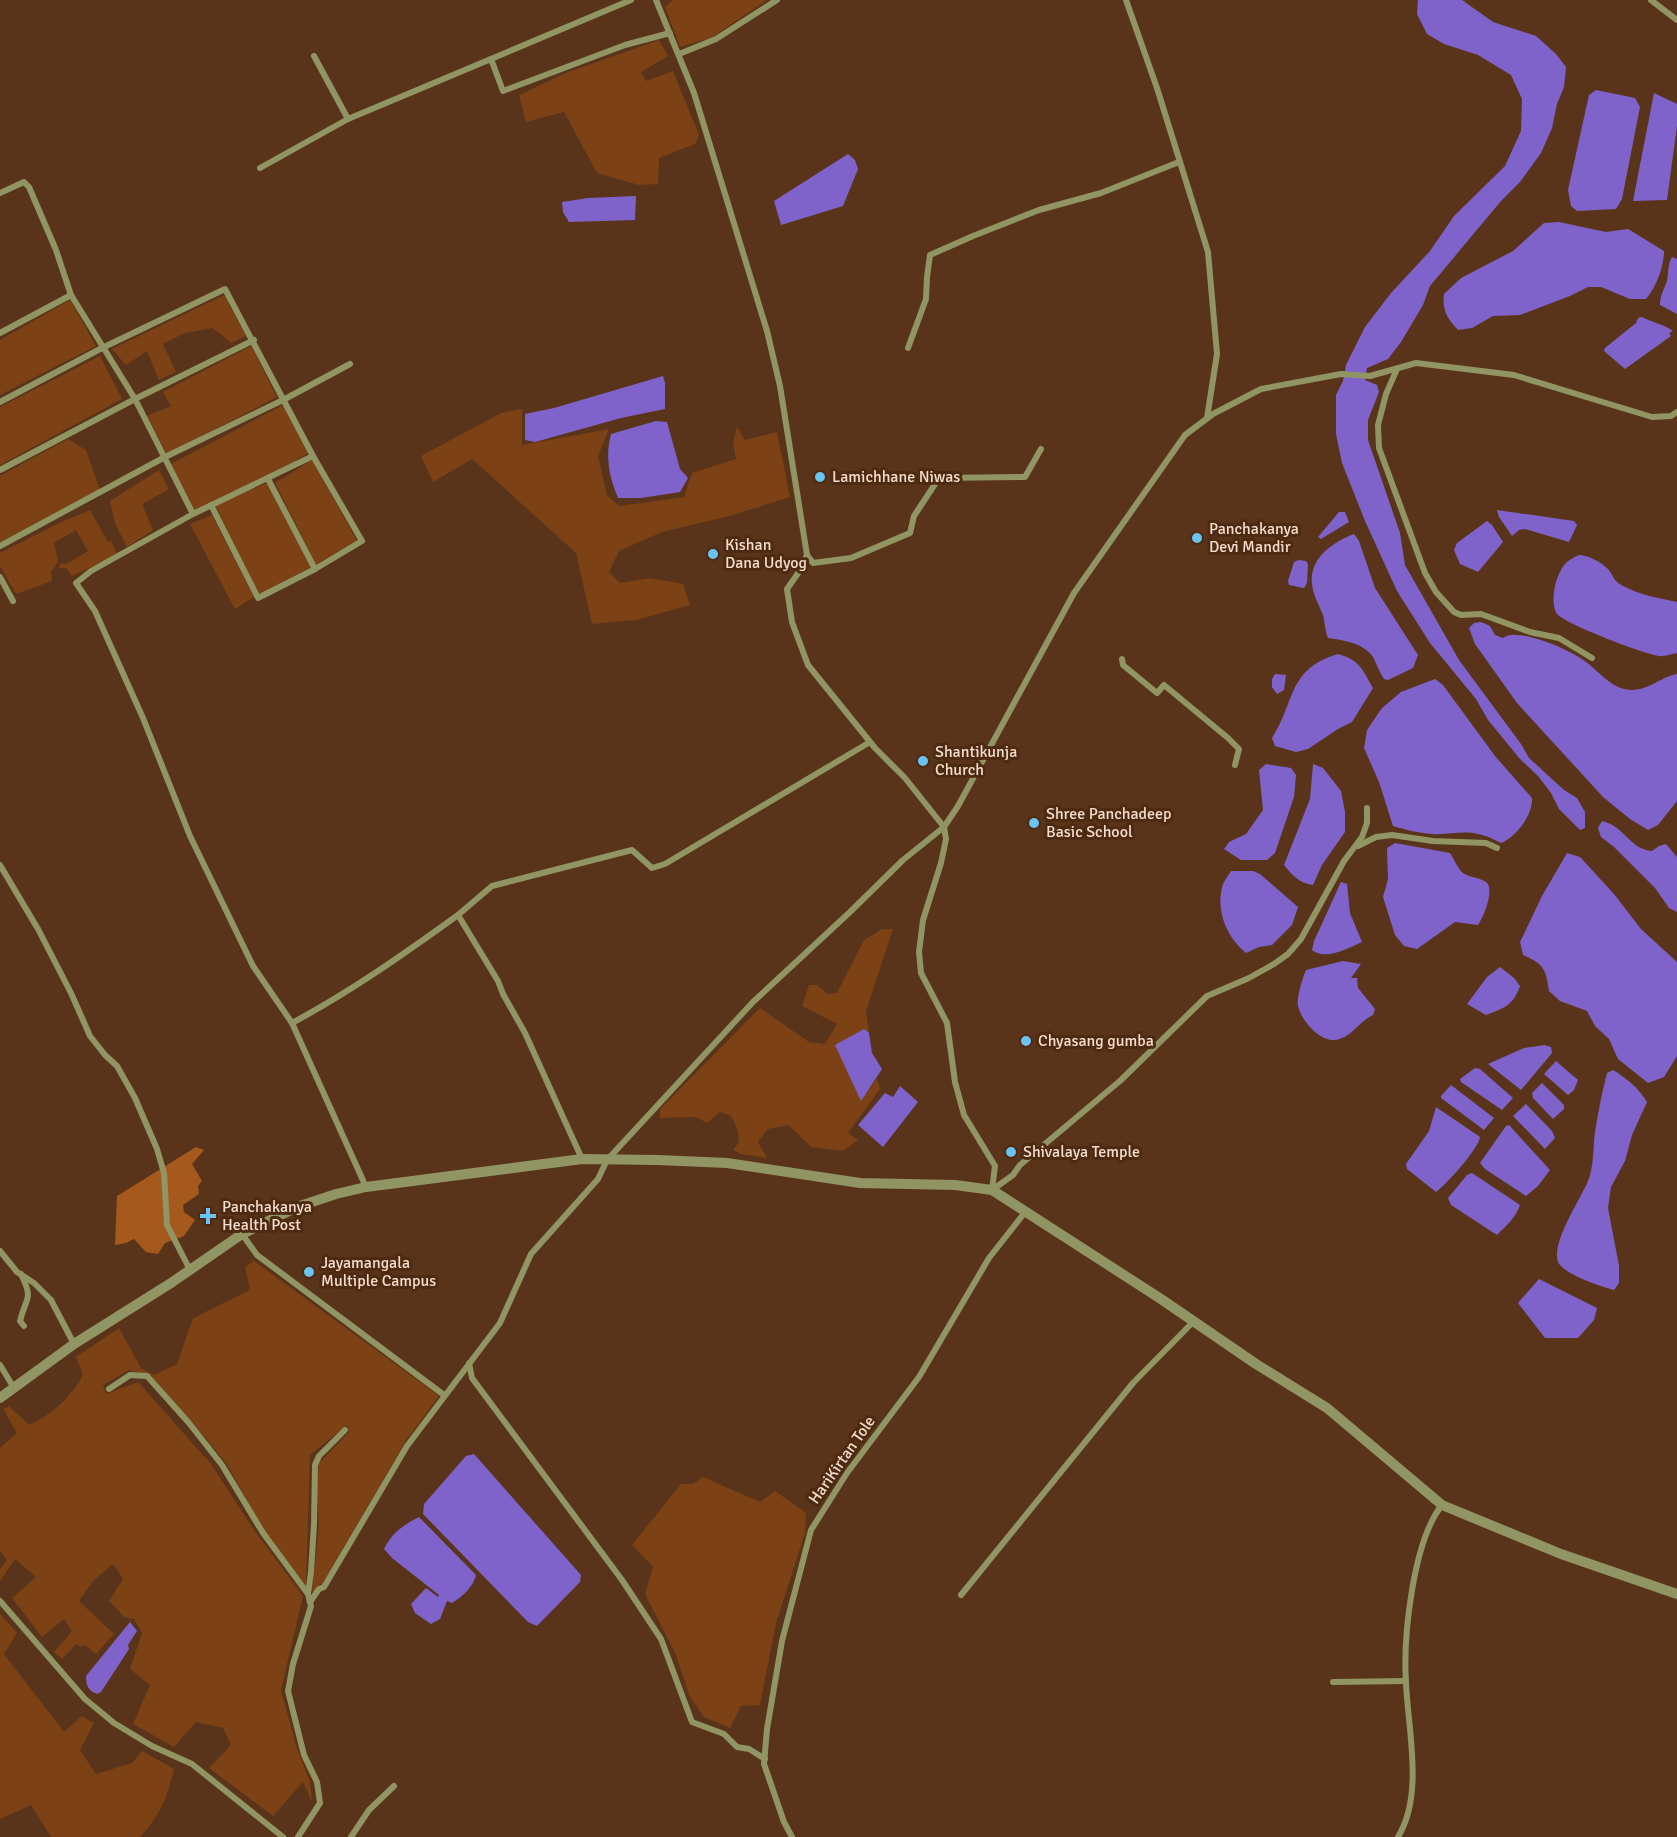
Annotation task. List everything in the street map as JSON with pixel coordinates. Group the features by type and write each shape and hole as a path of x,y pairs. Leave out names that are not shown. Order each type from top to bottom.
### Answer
{"street":[{"path":"260,168 348,119 632,0"},
{"path":"656,0 694,93 767,331 780,386 807,555 813,563 851,558 910,533 914,516 939,478 1025,477 1041,449"},
{"path":"679,54 716,39 777,0"},
{"path":"1126,0 1157,88 1208,252 1217,354 1208,418"},
{"path":"1651,0 1677,20"},
{"path":"490,59 503,91 625,45 670,33"},
{"path":"314,56 348,119"},
{"path":"908,348 926,300 930,255 1039,210 1101,193 1179,162"},
{"path":"0,193 24,182 29,187 56,250 71,295 135,399 193,514"},
{"path":"0,402 102,348 225,289 254,340 313,456 362,541 258,598 211,505"},
{"path":"0,333 71,295"},
{"path":"0,470 254,340"},
{"path":"309,1598 324,1587 407,1446 500,1323 531,1254 598,1179 607,1160 753,1002 903,860 944,827 964,796 1074,593 1185,435 1208,418 1261,389 1341,375 1370,376 1416,363 1514,375 1652,417 1671,416 1677,412"},
{"path":"0,546 165,458 284,400 350,364"},
{"path":"1397,369 1386,394 1378,425 1379,448 1425,573 1436,592 1454,612 1461,615 1481,614 1530,632 1559,638 1592,658"},
{"path":"313,456 193,514 91,571 76,583 95,611 143,718 190,836 253,966 292,1023 366,1187"},
{"path":"268,479 315,568"},
{"path":"807,555 801,569 786,589 792,622 808,664 870,742 905,778 944,827 946,839 941,863 923,920 919,952 921,973 947,1023 955,1082 964,1115 995,1166 992,1190"},
{"path":"0,577 13,601"},
{"path":"1122,659 1123,665 1157,693 1164,685 1228,738 1239,749 1235,765"},
{"path":"292,1023 333,1001 389,964 458,915 492,886 632,849 651,868 665,864 870,742"},
{"path":"992,1190 1013,1175 1020,1165 1121,1080 1207,996 1249,978 1288,954 1301,939 1344,861 1362,837 1367,824 1366,808"},
{"path":"1354,847 1376,837 1392,835 1433,841 1486,843 1497,848"},
{"path":"0,865 38,929 90,1036 117,1066 135,1098 157,1149 164,1173 167,1225 190,1270"},
{"path":"458,915 498,981 525,1033 582,1159"},
{"path":"0,1398 74,1344 242,1234 297,1207 366,1187 582,1159 727,1163 860,1183 955,1185 992,1190 1256,1364 1327,1407 1442,1505 1561,1554 1677,1594"},
{"name":"HariKirtan Tole","path":"792,1837 784,1822 764,1764 766,1729 782,1641 811,1530 847,1473 919,1377 989,1258 1026,1211"},
{"path":"242,1234 257,1255 444,1395"},
{"path":"0,1251 21,1274 51,1300 74,1344"},
{"path":"21,1274 28,1295 28,1303 20,1321 24,1326"},
{"path":"961,1595 1133,1383 1194,1322"},
{"path":"469,1363 472,1378 617,1573 661,1639 692,1722 724,1734 737,1747 749,1749 765,1759"},
{"path":"0,1365 14,1388"},
{"path":"109,1389 130,1375 147,1376 189,1423 222,1465 263,1533 309,1598"},
{"path":"298,1837 320,1803 317,1782 304,1755 288,1691 293,1664 311,1606 309,1598 315,1465 319,1456 345,1430"},
{"path":"1398,1837 1408,1816 1413,1785 1405,1635 1417,1564 1434,1515 1442,1505"},
{"path":"0,1601 85,1699 114,1723 152,1746 192,1764 282,1837"},
{"path":"1333,1682 1406,1682"},
{"path":"351,1837 369,1810 394,1786"}],"shaded area":[{"path":"673,0 767,0 711,38 680,47 665,7"},
{"path":"1418,0 1462,0 1493,22 1536,36 1556,54 1566,67 1564,87 1557,104 1552,128 1541,153 1520,182 1501,201 1430,286 1423,305 1388,359 1367,368 1365,380 1377,385 1379,392 1368,420 1368,440 1400,533 1405,565 1459,660 1529,758 1564,790 1577,798 1585,812 1585,828 1580,830 1559,809 1551,793 1538,776 1520,759 1488,720 1476,699 1430,643 1397,591 1342,463 1336,434 1336,395 1343,381 1346,365 1365,327 1391,293 1430,251 1454,216 1505,166 1521,131 1522,99 1511,75 1478,55 1444,44 1427,34 1417,14"},
{"path":"659,40 668,56 641,72 646,81 673,71 699,135 695,144 659,158 658,184 639,185 597,173 564,112 526,122 519,95 566,73"},
{"path":"1596,90 1635,98 1640,107 1622,199 1616,209 1577,211 1571,206 1568,190 1589,95"},
{"path":"1654,93 1677,104 1677,126 1667,200 1633,201"},
{"path":"848,154 855,160 858,169 843,206 781,225 774,201"},
{"path":"636,196 635,220 569,222 563,212 562,202 588,198"},
{"path":"1559,222 1606,232 1628,229 1664,251 1659,276 1646,299 1630,299 1601,287 1588,287 1520,315 1493,316 1472,328 1458,330 1446,314 1444,294 1461,278 1513,251 1544,223"},
{"path":"1672,257 1677,259 1677,314 1660,305"},
{"path":"224,295 246,336 231,343 213,328 185,333 163,344 176,372 159,380 147,351 126,365 112,349"},
{"path":"70,300 96,346 0,395 0,340"},
{"path":"1642,317 1673,331 1669,333 1671,336 1625,369 1604,351 1636,323 1638,318"},
{"path":"251,346 277,397 167,454 147,416 171,406 163,392"},
{"path":"100,356 122,399 0,465 0,407"},
{"path":"663,376 665,409 621,418 535,442 525,440 525,414 554,408"},
{"path":"283,405 308,453 285,467 195,511 171,464"},
{"path":"522,409 522,445 609,429 598,456 607,495 619,506 684,497 692,473 736,459 733,442 737,427 745,440 777,432 790,497 730,516 662,532 619,551 609,572 620,583 650,578 683,584 690,605 636,620 592,624 576,553 472,459 433,482 421,456 501,413"},
{"path":"656,421 667,422 680,469 688,478 680,492 641,498 618,498 609,466 608,450 611,434"},
{"path":"68,439 86,450 100,490 0,542 0,476"},
{"path":"312,460 357,541 316,564 275,483"},
{"path":"159,470 169,489 142,504 153,530 127,547 115,523 110,501"},
{"path":"267,483 311,567 259,595 215,505"},
{"path":"90,510 108,542 111,540 117,555 72,576 66,568 58,568 61,563 66,564 88,551 76,530 54,543 58,562 51,572 52,581 16,594 0,566 0,553"},
{"path":"1497,510 1574,521 1577,525 1569,542 1525,529 1519,530 1512,536"},
{"path":"1339,512 1345,512 1349,522 1321,539 1318,537"},
{"path":"212,515 254,597 235,609 190,524"},
{"path":"1487,521 1503,542 1478,572 1460,564 1454,550 1457,543"},
{"path":"1354,534 1359,541 1375,588 1418,655 1413,668 1388,680 1384,679 1373,657 1364,648 1328,638 1323,615 1313,588 1312,575 1318,559 1331,546"},
{"path":"1579,555 1602,564 1617,582 1629,589 1677,602 1677,653 1661,656 1638,650 1589,631 1557,614 1554,594 1557,579 1567,562"},
{"path":"1306,561 1308,564 1307,583 1304,588 1289,585 1288,581 1294,562"},
{"path":"1481,622 1490,626 1495,635 1503,638 1511,635 1526,636 1565,649 1586,662 1614,685 1624,689 1639,689 1677,674 1677,801 1658,825 1648,830 1603,797 1517,703 1475,644 1469,628 1474,623"},
{"path":"1338,654 1356,662 1373,688 1352,722 1308,749 1296,752 1275,746 1272,738 1301,677 1322,660"},
{"path":"1275,674 1286,675 1284,690 1277,694 1272,687"},
{"path":"1435,679 1443,685 1495,756 1532,798 1530,811 1523,825 1501,843 1472,833 1429,834 1393,826 1379,782 1364,748 1367,730 1382,708 1401,692"},
{"path":"1266,764 1291,768 1296,775 1294,797 1275,853 1267,860 1241,860 1224,849 1229,842 1246,834 1263,810 1259,770"},
{"path":"1313,764 1323,768 1341,791 1345,812 1345,832 1322,865 1313,885 1296,878 1284,865 1310,799"},
{"path":"1602,821 1616,828 1644,849 1652,851 1666,844 1677,857 1677,912 1669,908 1655,888 1601,837 1598,828"},
{"path":"1395,843 1450,853 1463,873 1486,882 1489,896 1486,909 1478,925 1455,922 1417,949 1404,946 1395,935 1383,897 1388,879 1387,848"},
{"path":"1567,853 1580,857 1614,894 1641,929 1677,962 1677,1056 1664,1077 1648,1083 1618,1059 1609,1039 1595,1026 1587,1011 1560,1001 1549,991 1543,968 1536,961 1523,955 1520,942 1542,896"},
{"path":"1231,871 1253,871 1260,874 1298,907 1292,925 1272,945 1259,947 1246,953 1228,932 1222,915 1221,897 1223,884"},
{"path":"1341,882 1347,884 1350,913 1362,942 1330,954 1317,953 1312,950 1314,941"},
{"path":"882,929 893,929 866,1011 869,1033 864,1030 836,1045 861,1100 877,1078 880,1089 848,1133 858,1140 843,1151 811,1147 789,1125 768,1129 758,1142 767,1158 741,1154 733,1150 739,1142 737,1128 731,1116 720,1112 707,1123 696,1117 660,1118 660,1109 760,1008 809,1042 825,1044 837,1024 802,1006 809,985 817,985 828,994 837,993 864,940"},
{"path":"1343,961 1361,964 1351,978 1357,978 1358,988 1375,1009 1373,1015 1345,1037 1334,1040 1322,1037 1303,1017 1298,1006 1299,993 1306,970"},
{"path":"1500,967 1520,986 1511,1002 1486,1015 1467,1004 1487,977"},
{"path":"864,1029 869,1033 872,1053 882,1069 861,1101 835,1045"},
{"path":"1545,1045 1551,1047 1552,1053 1521,1090 1488,1064 1524,1048"},
{"path":"1556,1061 1578,1080 1574,1090 1568,1095 1544,1074"},
{"path":"1475,1068 1480,1069 1513,1098 1502,1110 1461,1082 1460,1079"},
{"path":"1613,1070 1632,1084 1647,1102 1632,1135 1625,1161 1611,1187 1608,1208 1619,1266 1619,1283 1614,1290 1567,1271 1558,1262 1557,1254 1562,1233 1590,1175 1602,1095 1607,1073"},
{"path":"1542,1083 1564,1105 1564,1109 1553,1119 1533,1098 1532,1093"},
{"path":"1451,1085 1494,1118 1484,1130 1441,1098"},
{"path":"900,1086 918,1102 883,1147 858,1125 885,1093 893,1097"},
{"path":"1526,1104 1552,1131 1555,1138 1545,1149 1513,1116"},
{"path":"1436,1107 1480,1137 1468,1157 1436,1192 1407,1169 1406,1164 1429,1131"},
{"path":"1509,1125 1550,1170 1538,1186 1526,1196 1485,1169 1480,1163"},
{"path":"196,1147 204,1150 192,1164 202,1181 198,1186 199,1194 183,1205 184,1212 195,1220 184,1236 165,1243 158,1254 146,1252 134,1239 115,1245 117,1196"},
{"path":"1472,1173 1520,1205 1507,1225 1497,1235 1451,1205 1448,1198 1467,1175"},
{"path":"254,1261 439,1396 407,1439 322,1584 312,1594 319,1526 317,1489 319,1463 349,1432 347,1425 310,1455 306,1586 266,1534 226,1463 151,1376 129,1370 103,1385 106,1394 138,1382 211,1464 254,1530 303,1596 281,1690 297,1749 310,1781 312,1802 303,1782 273,1816 209,1768 231,1745 223,1728 196,1722 174,1747 133,1724 150,1685 130,1669 142,1633 134,1619 124,1617 109,1601 123,1579 113,1564 93,1581 79,1601 114,1634 96,1654 85,1645 81,1647 76,1644 62,1659 54,1652 72,1631 64,1619 42,1637 12,1598 36,1577 15,1559 0,1581 0,1569 7,1560 0,1551 0,1448 17,1433 3,1409 9,1406 29,1425 53,1411 67,1398 83,1375 76,1357 119,1328 141,1368 154,1375 177,1364 193,1318 250,1290 245,1267"},
{"path":"1539,1279 1597,1308 1594,1320 1578,1338 1545,1338 1518,1303"},
{"path":"474,1454 581,1575 580,1582 537,1626 528,1622 423,1514 424,1504 466,1456"},
{"path":"703,1477 760,1502 775,1491 806,1513 805,1533 776,1623 760,1705 741,1706 730,1728 704,1717 690,1697 676,1655 645,1594 653,1567 632,1545 681,1484 693,1484"},
{"path":"419,1517 476,1575 467,1591 452,1603 447,1601 440,1619 431,1624 415,1613 411,1604 426,1588 438,1597 439,1595 384,1549 398,1530"},
{"path":"0,1614 17,1633 4,1654 64,1732 82,1716 94,1723 80,1750 96,1774 132,1763 142,1751 174,1769 162,1805 140,1837 51,1837 31,1805 0,1819"},
{"path":"130,1622 137,1631 128,1645 129,1649 101,1692 97,1694 91,1691 86,1682 86,1676"}],"place":[{"name":"Lamichhane Niwas","path":"820,477"},
{"name":"Panchakanya Devi Mandir","path":"1197,538"},
{"name":"Kishan Dana Udyog","path":"713,554"},
{"name":"Shantikunja Church","path":"923,761"},
{"name":"Shree Panchadeep Basic School","path":"1034,823"},
{"name":"Chyasang gumba","path":"1026,1041"},
{"name":"Shivalaya Temple","path":"1011,1152"},
{"name":"Panchakanya Health Post","path":"208,1216"},
{"name":"Jayamangala Multiple Campus","path":"309,1272"}]}
